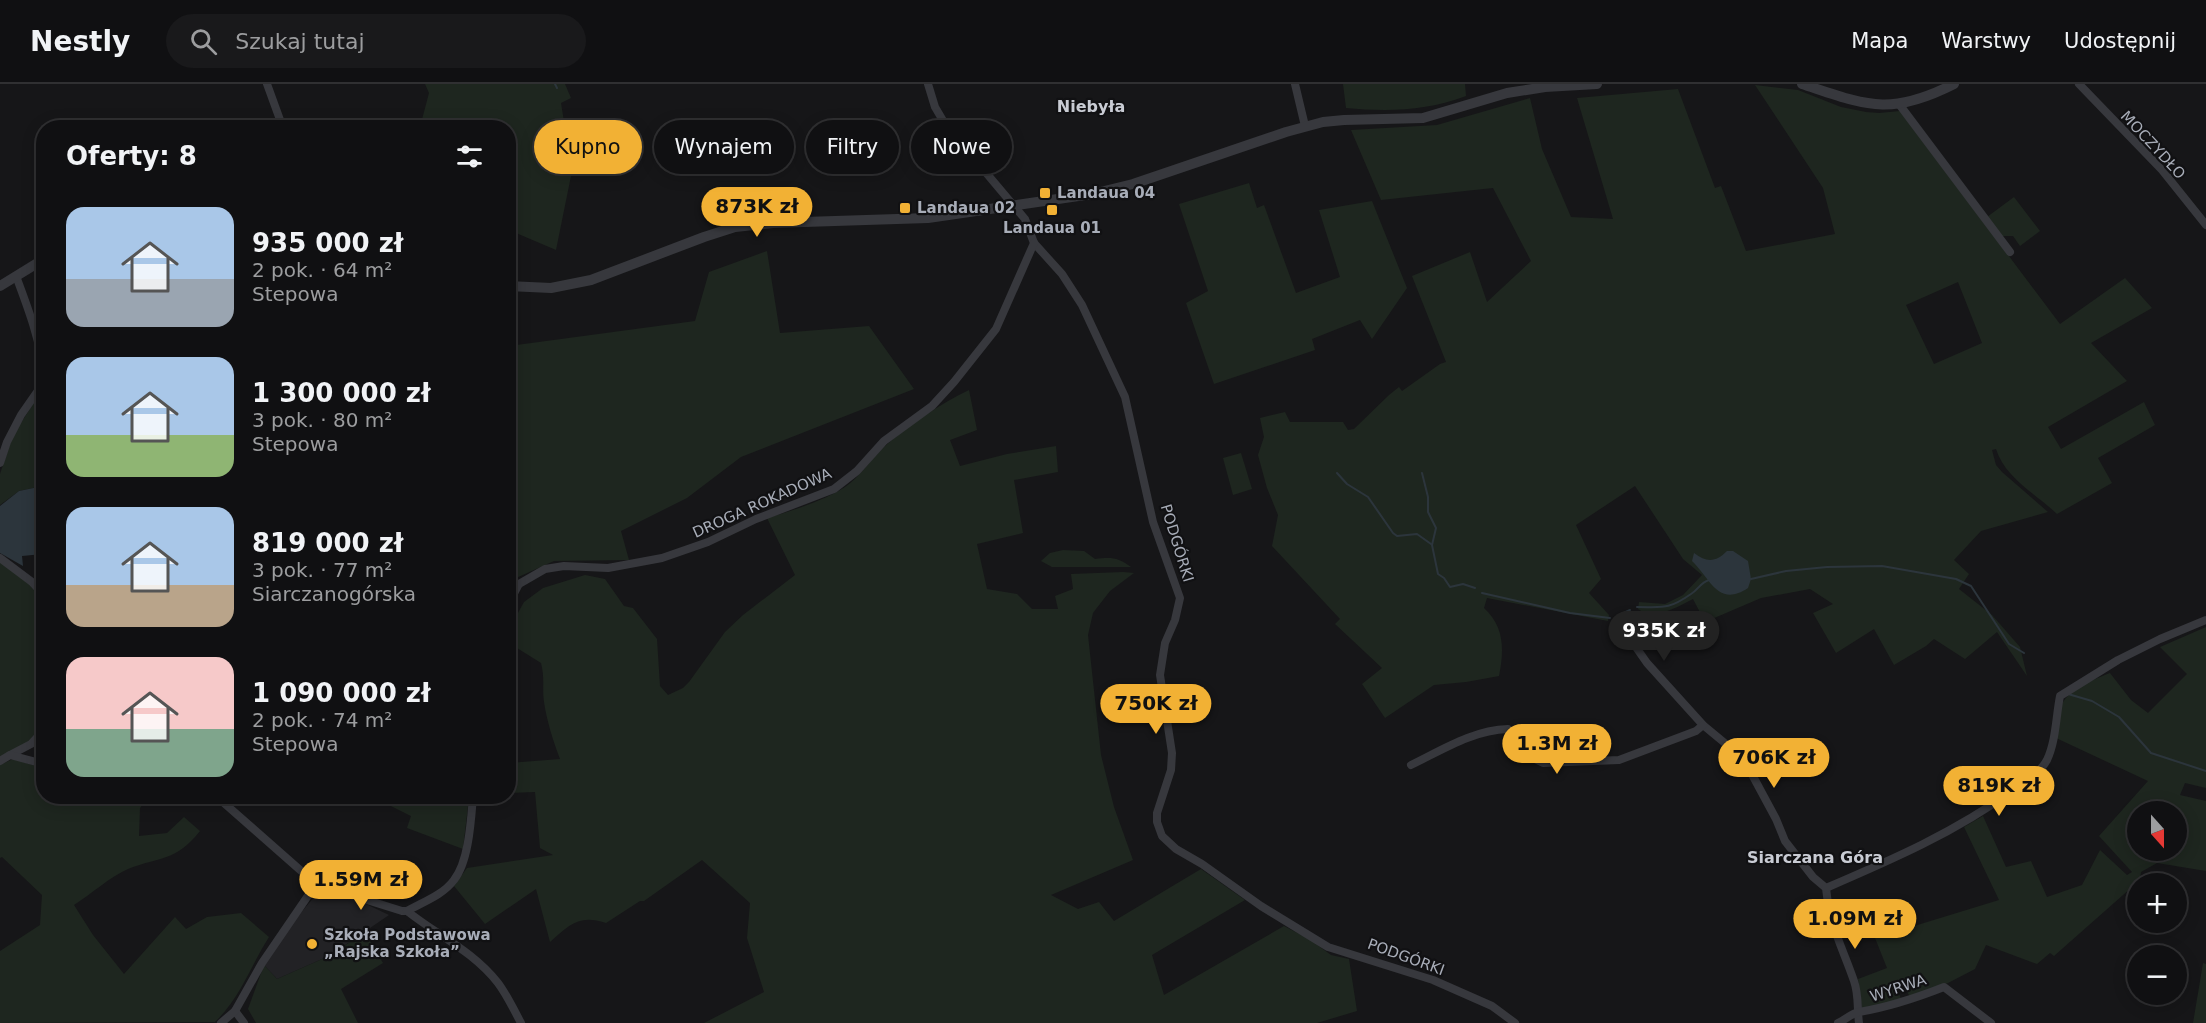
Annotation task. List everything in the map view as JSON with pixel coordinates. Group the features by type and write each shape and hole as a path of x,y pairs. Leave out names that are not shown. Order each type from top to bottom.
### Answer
{"street":[{"path":"267,84 281,120"},
{"name":"PODGÓRKI","path":"928,84 935,107 945,124 1025,219 1034,243 1062,274 1082,304 1125,397 1153,522 1180,598 1175,620 1165,643 1160,675 1172,753 1171,770 1157,813 1157,822 1162,836 1176,849 1203,864 1261,906 1328,946 1433,980 1492,1006 1515,1023"},
{"path":"1295,84 1305,126"},
{"path":"516,286 551,288 591,280 704,237 753,224 928,218 1092,194 1133,184 1305,126 1344,120 1423,118 1507,93 1545,87 1597,84"},
{"path":"1802,84 1860,104 1882,106 1899,104 1954,84"},
{"name":"MOCZYDŁO","path":"2079,84 2162,170 2206,225"},
{"path":"1899,104 2010,252"},
{"name":"DROGA ROKADOWA","path":"516,590 519,584 545,569 564,566 608,568 662,558 708,542 756,519 834,489 857,471 884,441 932,406 954,382 996,329 1034,243"},
{"path":"0,286 36,264"},
{"path":"16,276 36,339"},
{"path":"0,463 7,442 21,415 36,393"},
{"path":"0,558 36,586"},
{"path":"1617,620 1647,663 1703,725 1732,749 1748,767 1785,841 1813,877 1826,888 1828,907 1836,937 1855,982 1859,1023"},
{"path":"1826,888 1901,856 1994,804 2039,771 2047,760 2052,748 2060,696 2118,660 2206,620"},
{"path":"1411,765 1464,739 1492,729 1508,729 1531,757 1544,763 1619,760 1696,731 1703,725"},
{"path":"0,761 31,744 36,739"},
{"path":"10,755 36,761"},
{"path":"225,804 316,884 402,911 407,911 436,895 454,880 465,852 472,804"},
{"path":"221,1023 235,1011 262,963 316,884"},
{"path":"407,911 432,930 455,943 478,962 498,983 521,1023"},
{"name":"WYRWA","path":"1838,1023 1857,1012 1904,1003 1944,987 1991,1023"},
{"path":"235,1011 244,1023"}],"shaded area":[{"path":"425,84 565,84 571,98 561,103 564,120 534,120 534,174 571,174 556,250 516,233 516,120 422,120 429,93"},
{"path":"1343,84 1465,84 1466,96 1437,105 1407,109 1346,108"},
{"path":"1755,85 1798,90 1841,107 1866,112 1900,111 2060,324 2125,278 2152,308 2091,343 2127,381 2048,427 2061,449 2144,402 2155,425 2098,458 2112,483 2057,514 2022,485 2006,469 1996,449 1992,450 1996,465 2002,472 2048,512 1981,531 1954,560 1969,574 1959,589 1992,615 2020,647 2027,676 1997,632 1965,659 1934,639 1894,665 1874,629 1836,653 1813,613 1833,604 1810,589 1761,598 1705,622 1693,599 1666,612 1652,614 1638,609 1639,602 1665,604 1683,595 1702,575 1683,559 1635,486 1576,525 1601,579 1589,593 1609,615 1608,621 1487,598 1484,608 1496,623 1501,640 1502,658 1499,676 1434,685 1385,718 1362,684 1382,668 1335,624 1340,619 1272,546 1278,515 1267,488 1258,455 1264,437 1260,418 1285,412 1290,422 1343,422 1348,430 1354,429 1399,387 1402,391 1446,362 1412,276 1470,252 1487,302 1531,261 1493,188 1381,200 1351,130 1437,125 1530,98 1542,149 1571,217 1613,219 1577,98 1678,89 1715,188 1721,186 1746,251 1835,234 1823,188","holes":["1958,282 1982,343 1934,364 1906,305"]},
{"path":"1249,183 1257,208 1264,205 1296,293 1340,277 1319,210 1372,201 1407,288 1372,339 1360,320 1312,339 1315,350 1214,384 1186,303 1208,291 1179,204"},
{"path":"2014,197 2040,231 2020,246 2013,236 2002,236 1987,217"},
{"path":"767,251 780,333 869,326 914,389 741,457 687,498 621,531 629,560 554,561 516,578 516,345 695,321 709,272"},
{"path":"969,390 977,430 950,440 960,466 1007,454 1056,446 1058,472 1014,480 1023,533 977,544 987,589 1017,594 1032,609 1058,609 1055,596 1073,589 1071,574 1134,573 1110,591 1093,613 1088,635 1101,755 1114,807 1133,860 1051,895 1078,909 1099,902 1114,921 1201,869 1245,900 1152,955 1164,995 1284,926 1309,939 1331,955 1349,959 1357,1011 1317,1023 704,1023 764,992 747,938 750,903 702,860 644,901 640,901 606,923 588,920 575,923 550,942 536,889 485,924 454,886 467,868 553,855 540,848 535,792 516,793 516,762 560,759 545,709 541,663 516,647 516,616 524,602 543,588 585,575 605,579 624,606 633,608 657,639 660,686 668,695 683,688 725,632 743,615 795,575 767,518 797,509 845,487 884,447 936,408"},
{"path":"36,400 36,487 19,491 0,505 0,474 13,435"},
{"path":"1241,453 1252,489 1233,495 1223,458"},
{"path":"36,487 36,555 22,556 23,566 0,553 0,506 19,491"},
{"path":"1063,550 1084,551 1095,559 1114,559 1131,567 1052,567 1041,561 1050,553"},
{"path":"1727,551 1733,551 1748,561 1751,579 1748,588 1729,595 1715,588 1692,561 1694,553 1711,560"},
{"path":"0,562 36,590 36,733 28,742 0,758"},
{"path":"2206,627 2206,788 2185,783 2180,795 2206,801 2206,871 2157,863 2141,873 2130,873 2132,872 2099,836 2127,805 2127,861 2187,861 2187,801 2130,801 2148,781 2056,738 2060,709 2063,702 2074,691 2110,673 2131,700 2148,713 2187,674 2160,647"},
{"path":"13,759 36,766 36,804 143,804 140,808 139,836 167,833 184,817 200,831 175,853 121,872 74,905 93,935 124,974 175,917 186,929 207,917 241,913 269,937 239,992 215,1022 0,1023 0,951 40,925 42,895 2,857 0,858 0,765"},
{"path":"387,804 468,804 463,849 407,828 411,816"},
{"path":"1983,816 2006,867 2031,861 2047,897 2082,885 2100,850 2127,875 2127,891 2054,956 2050,953 2037,964 1986,945 1975,969 1948,983 1910,997 1905,988 1898,991 1901,999 1862,1010 1858,979 1887,968 1875,938 1999,900 1964,827"},
{"name":"Szkoła Podstawowa „Rajska Szkoła”","path":"322,888 351,897 389,915 329,956 277,979 264,965 287,929"},
{"path":"365,932 383,963 341,989 358,1023 256,1023 248,1009 264,965 277,979 329,956"},
{"path":"2203,963 2206,964 2206,1023 2193,1023"}],"waterway":[{"path":"555,84 557,88"},
{"path":"1337,473 1347,484 1368,497 1393,533 1397,536 1417,534 1431,544"},
{"path":"1422,473 1428,497 1428,512 1436,528 1432,545 1438,574 1450,587 1463,584 1475,588"},
{"path":"1751,579 1786,571 1827,567 1882,566 1956,579 1971,586 2009,644 2024,653"},
{"path":"1637,607 1671,605 1691,594 1709,580"},
{"path":"1482,593 1570,613 1610,618"},
{"path":"1619,615 1630,610"},
{"path":"2068,694 2092,701 2119,717 2151,753 2206,771"}],"place":[{"name":"Landaua 04","path":"1045,193"},
{"name":"Landaua 02","path":"905,208"},
{"name":"Landaua 01","path":"1052,210"},
{"name":"Szkoła Podstawowa „Rajska Szkoła”","path":"312,944"}],"district":[{"name":"Niebyła","path":"1091,106"},
{"name":"Siarczana Góra","path":"1815,857"}]}
